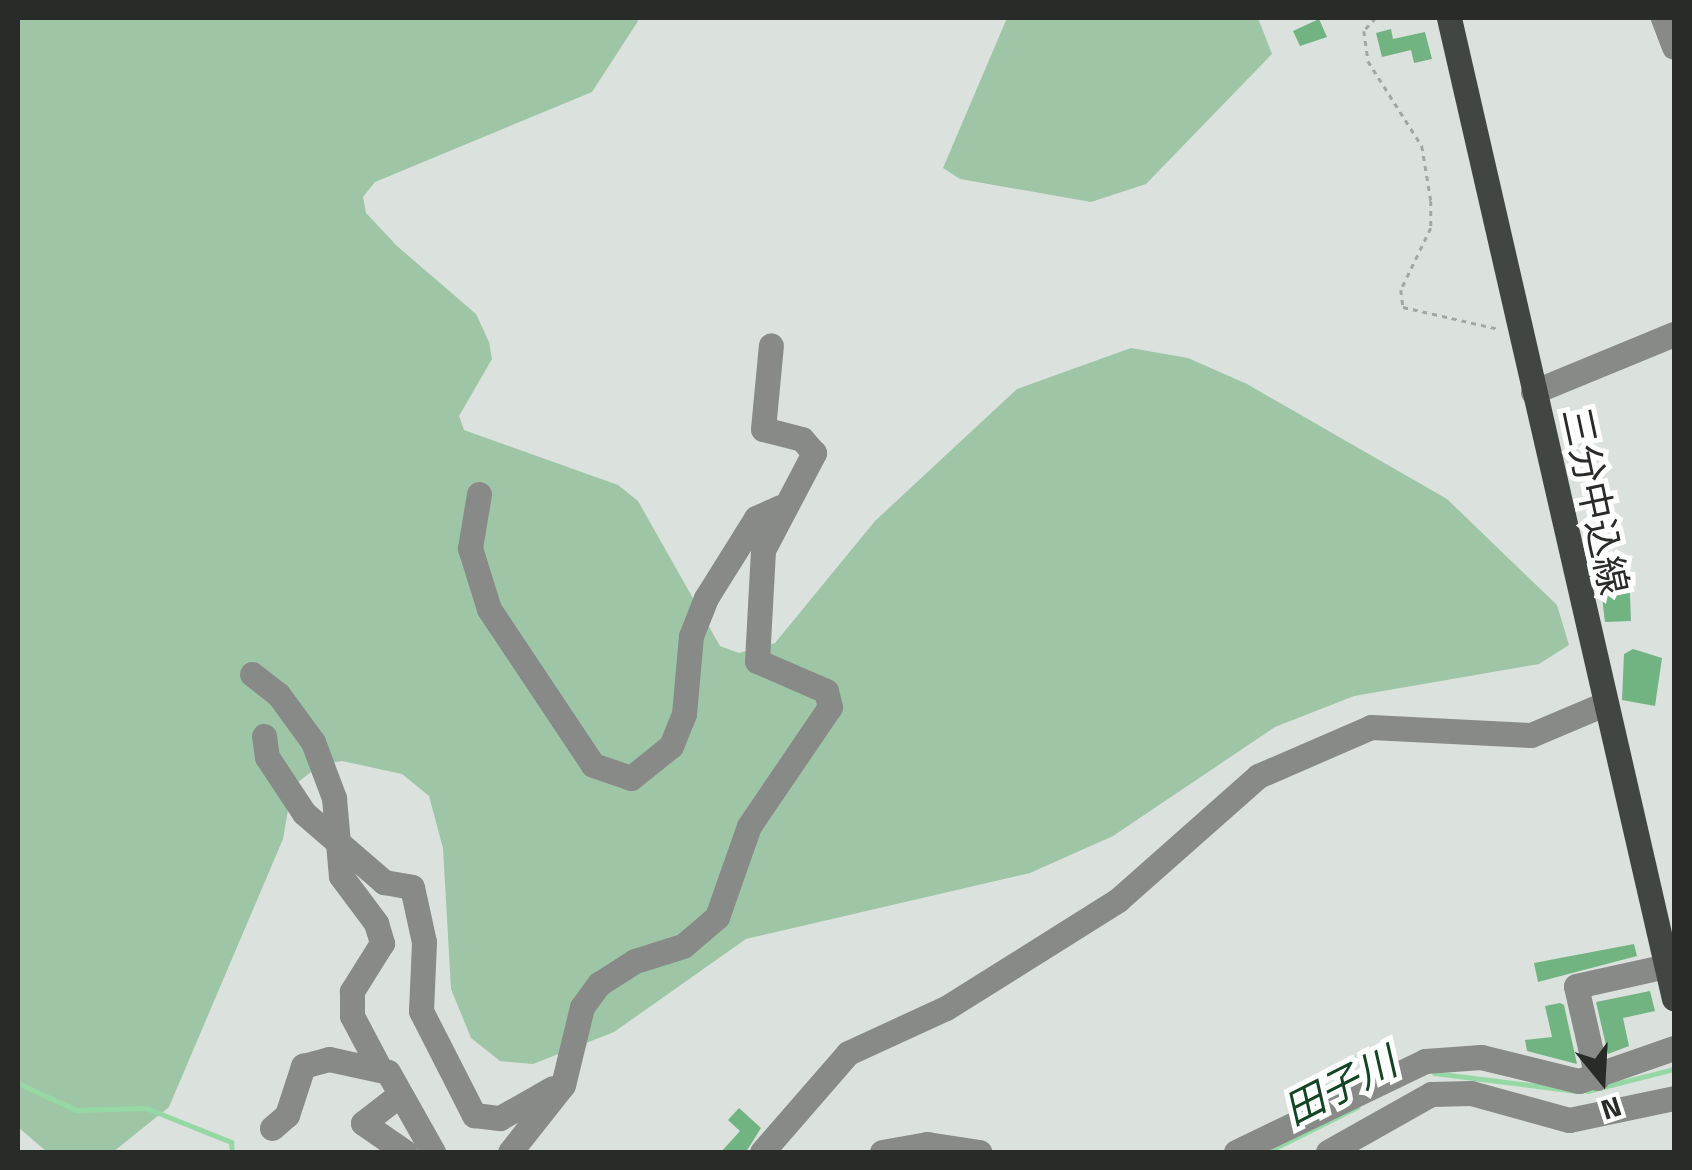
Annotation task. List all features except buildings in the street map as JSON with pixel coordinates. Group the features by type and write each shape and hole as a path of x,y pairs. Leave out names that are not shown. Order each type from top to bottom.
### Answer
{"main road":[{"name":"三分中込線","path":"1449,18 1602,705 1674,999"}],"street":[{"path":"1663,18 1674,47"},
{"path":"1533,392 1674,334"},
{"path":"510,1152 563,1085 582,1007 616,970 682,946 717,917 749,826 830,707 826,691 757,662 758,580 781,507 814,453 802,439 763,429 771,345"},
{"path":"479,494 470,548 488,609 593,765 631,778 670,746 684,714 691,636 706,598 756,518 781,507"},
{"path":"252,674 292,709 313,742 334,798 341,876 366,903 382,943 352,991 352,1016 378,1067 433,1152"},
{"path":"762,1152 848,1052 946,1008 1118,900 1258,776 1371,727 1518,736 1602,705"},
{"path":"264,736 293,801 384,882 412,887 424,942 421,1011 447,1075 474,1114 500,1118 563,1085"},
{"path":"1597,1078 1576,986 1666,966"},
{"path":"1236,1152 1425,1061 1481,1058 1579,1081 1597,1078 1674,1048"},
{"path":"272,1128 286,1115 302,1066 329,1058 378,1067"},
{"path":"1328,1152 1431,1094 1471,1093 1569,1120 1674,1098"},
{"path":"398,1096 363,1123 404,1152"},
{"path":"882,1152 927,1144 980,1152"}],"path":[{"path":"1376,18 1364,31 1368,61 1422,146 1432,201 1431,228 1401,290 1402,306 1520,334"}],"green space":[{"path":"18,18 640,18 592,92 375,182 363,197 366,213 397,246 476,314 489,342 492,359 459,416 464,430 618,485 638,501 720,646 739,653 775,643 875,521 1017,389 1131,348 1188,358 1247,384 1447,499 1557,605 1569,645 1539,664 1354,696 1275,727 1113,836 1030,873 746,939 614,1032 533,1064 500,1061 471,1038 451,989 443,848 429,796 402,774 342,761 320,765 292,787 283,839 169,1107 113,1152 47,1152 18,1127"},
{"path":"1007,18 1258,18 1272,54 1146,184 1091,202 960,179 943,168"}],"waterway":[{"name":"田子川","path":"1587,1091 1674,1069"},
{"name":"田子川","path":"1434,1073 1576,1091"},
{"path":"18,1083 76,1110 146,1108 231,1142 232,1152"},
{"name":"田子川","path":"1267,1152 1357,1107"}]}
